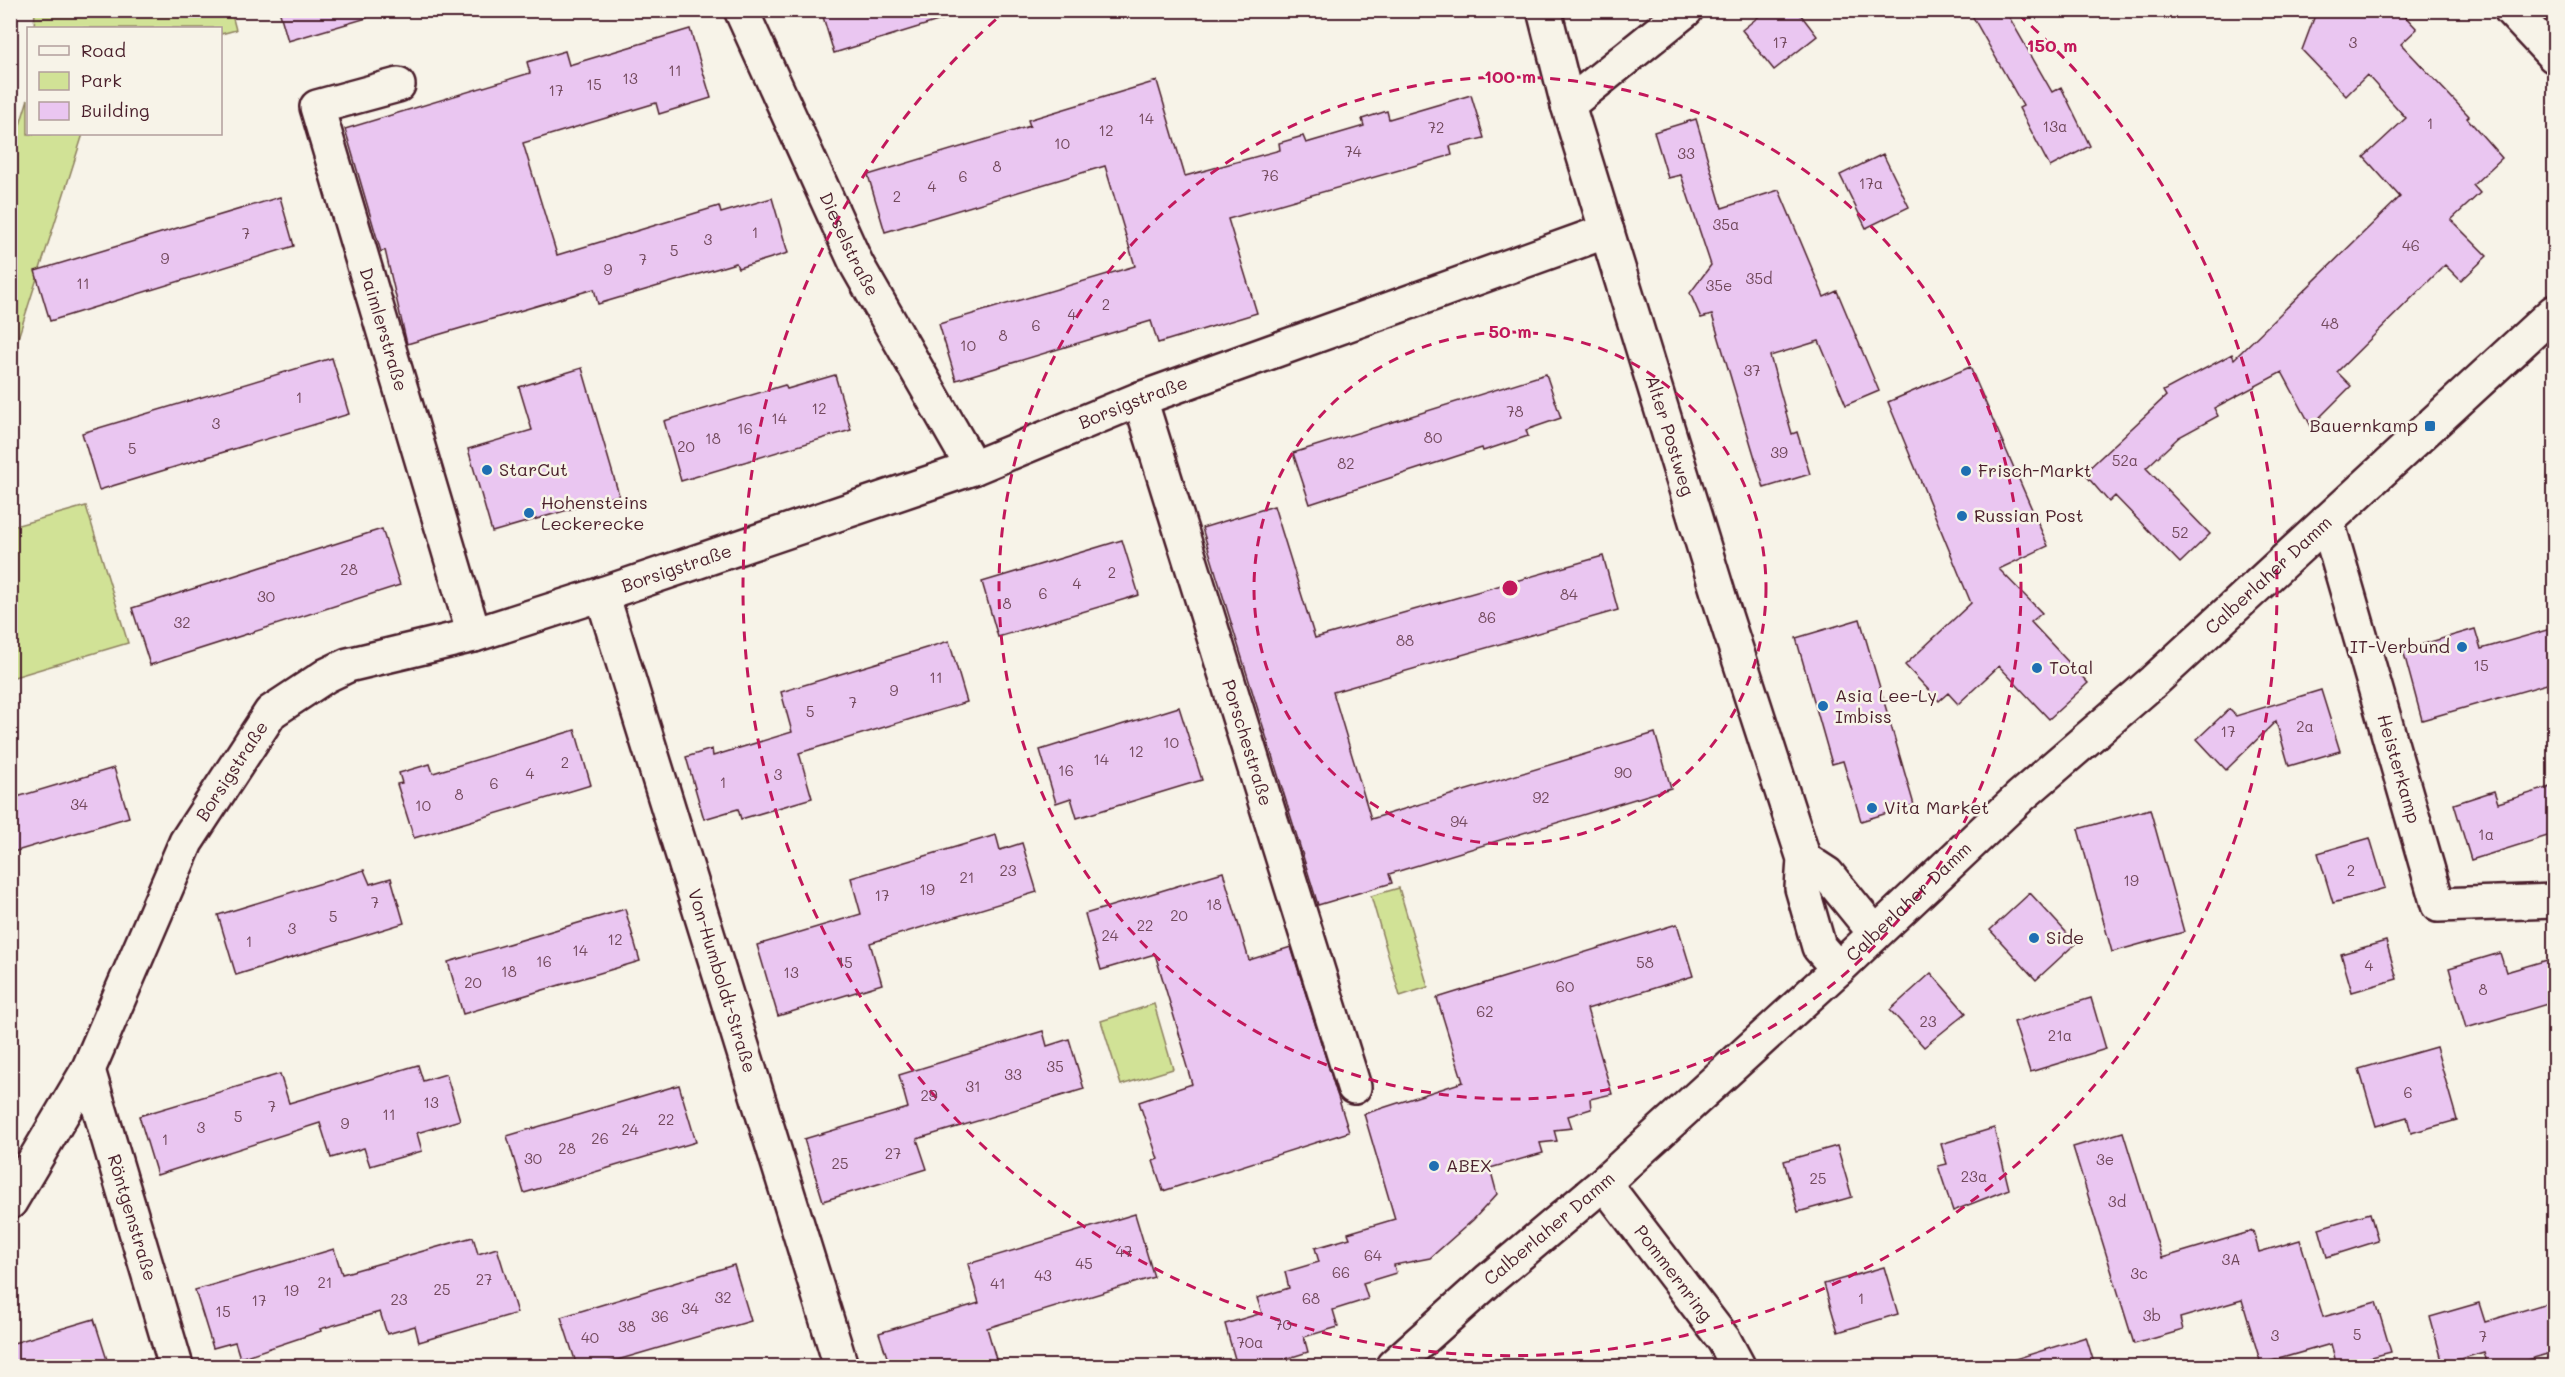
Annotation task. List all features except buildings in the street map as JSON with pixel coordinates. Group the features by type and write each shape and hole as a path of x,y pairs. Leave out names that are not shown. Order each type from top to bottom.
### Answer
{"street":[{"name":"Dieselstraße","path":"741,10 857,265 973,468"},
{"name":"Alter Postweg","path":"1544,10 1568,105 1722,606 1804,859 1802,888 1819,947 1839,969"},
{"path":"1568,105 1686,10"},
{"path":"2511,10 2554,56"},
{"name":"Daimlerstraße","path":"398,85 317,107 474,635"},
{"name":"Borsigstraße","path":"10,1202 88,1070 186,842 272,712 327,675 348,665 474,635 602,594 973,468 1140,399 1607,231"},
{"name":"Calberlaher Damm","path":"1393,1366 1604,1183 1839,969 2021,796 2154,681 2554,312"},
{"name":"Porschestraße","path":"1140,399 1354,1087"},
{"name":"Heisterkamp","path":"2327,521 2438,905 2554,901"},
{"name":"Von-Humboldt-Straße","path":"602,594 841,1366"},
{"path":"1804,859 1827,874 1875,933"},
{"name":"Röntgenstraße","path":"88,1070 176,1366"},
{"name":"Pommernring","path":"1604,1183 1724,1340 1738,1366"}],"green space":[{"path":"35,11 231,11 236,30 222,34 222,27 34,27"},
{"path":"27,102 27,135 83,135 11,360 11,154"},
{"path":"86,506 128,643 11,678 11,527"},
{"path":"1399,888 1428,987 1400,996 1371,896"},
{"path":"1154,1004 1173,1069 1121,1085 1101,1021"}],"place":[{"name":"Bauernkamp","path":"2430,426"},
{"name":"StarCut","path":"487,470"},
{"name":"Frisch-Markt","path":"1966,471"},
{"name":"Hohensteins Leckerecke","path":"529,513"},
{"name":"Russian Post","path":"1962,516"},
{"name":"IT-Verbund","path":"2462,647"},
{"name":"Total","path":"2037,668"},
{"name":"Asia Lee-Ly Imbiss","path":"1823,706"},
{"name":"Vita Market","path":"1872,808"},
{"name":"Side","path":"2034,938"},
{"name":"ABEX","path":"1434,1166"}]}
